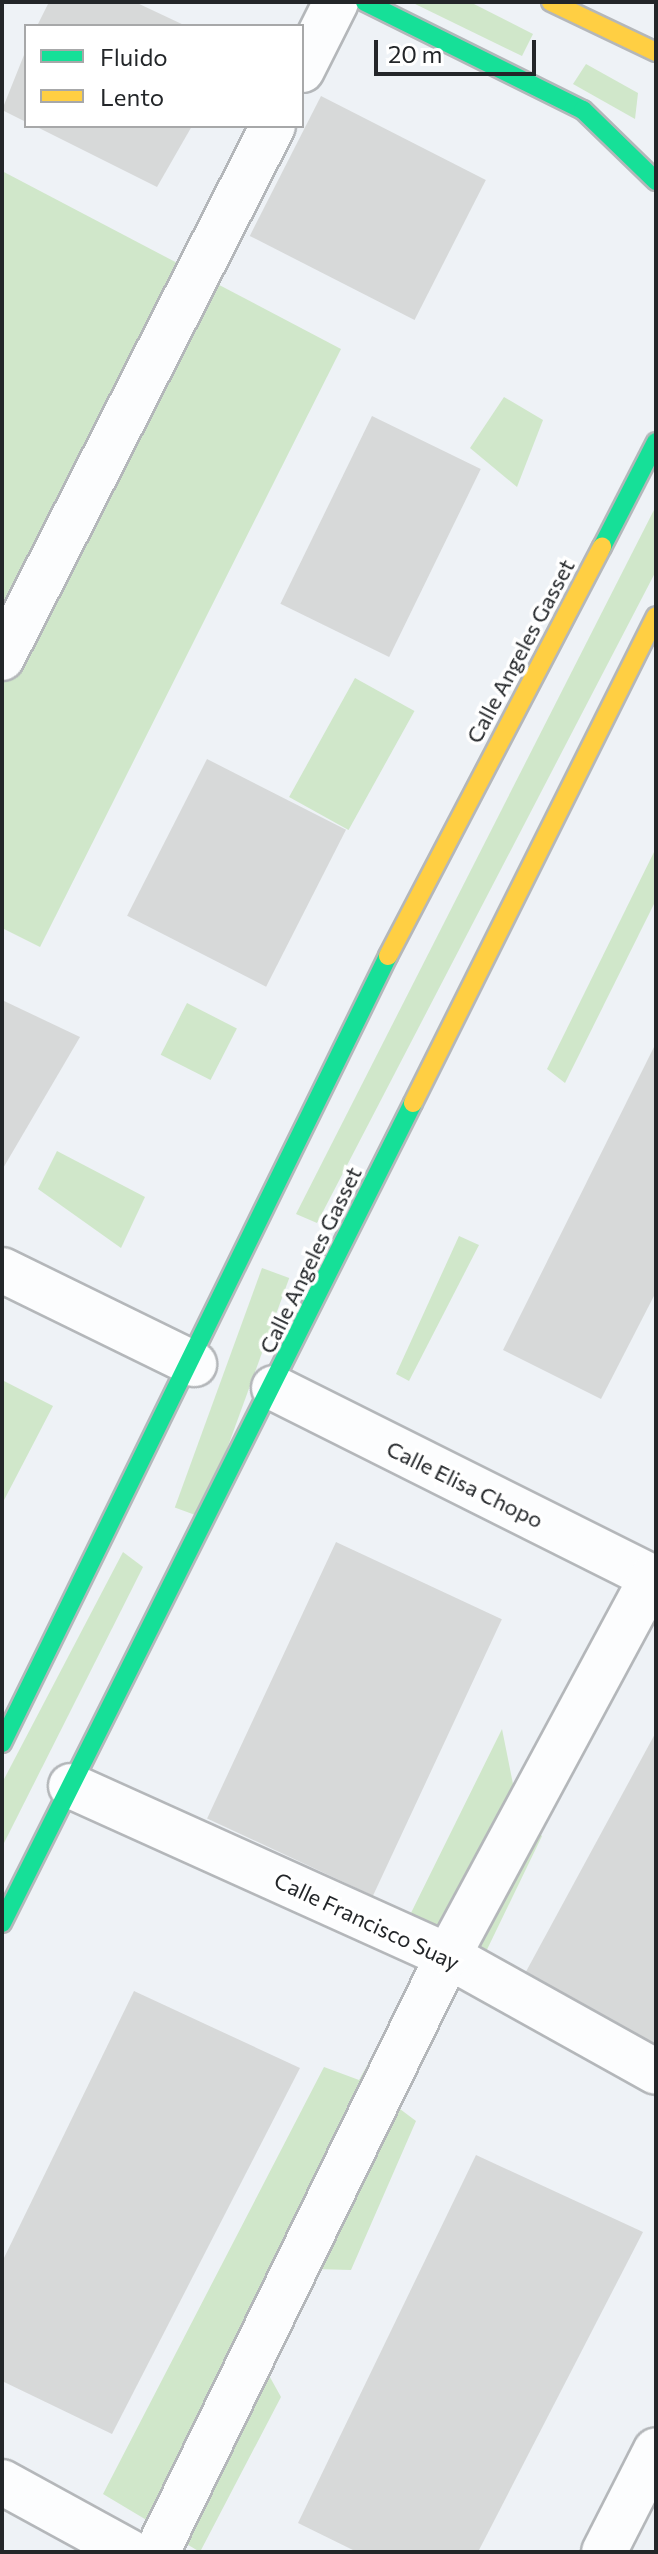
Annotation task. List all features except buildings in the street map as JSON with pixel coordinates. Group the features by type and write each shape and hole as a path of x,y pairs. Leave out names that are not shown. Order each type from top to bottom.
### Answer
{"street":[{"path":"304,66 336,2"},
{"path":"365,2 583,110 656,181"},
{"path":"551,2 656,52"},
{"path":"2,658 272,128"},
{"name":"Calle Angeles Gasset","path":"2,1743 194,1364 344,1041 656,442"},
{"name":"Calle Angeles Gasset","path":"2,1923 274,1388 656,616"},
{"path":"2,1270 194,1364"},
{"name":"Calle Elisa Chopo","path":"274,1388 654,1578"},
{"path":"157,2552 448,1956 654,1578"},
{"name":"Calle Francisco Suay","path":"71,1786 448,1956 656,2072"},
{"path":"604,2552 656,2450"},
{"path":"2,2482 130,2552"}],"green space":[{"path":"411,2 470,2 533,34 522,56"},
{"path":"586,64 638,93 635,119 573,84"},
{"path":"2,171 341,349 40,947 2,928"},
{"path":"504,397 543,420 517,487 470,448"},
{"path":"656,506 656,571 317,1223 296,1214"},
{"path":"355,678 414,711 349,830 289,797"},
{"path":"656,848 656,900 565,1083 547,1069"},
{"path":"187,1003 237,1028 211,1080 161,1055"},
{"path":"57,1151 145,1197 121,1248 38,1189"},
{"path":"459,1236 479,1245 409,1381 396,1374"},
{"path":"262,1268 289,1278 202,1518 175,1508"},
{"path":"2,1380 53,1406 2,1504"},
{"path":"123,1552 143,1567 2,1847 2,1783"},
{"path":"502,1729 518,1809 542,1836 480,1964 409,1917"},
{"path":"426,1959 464,1976 392,2103 416,2121 351,2270 314,2269 281,2280 242,2327 281,2397 200,2552 103,2494 324,2067 359,2080"}],"traffic: fast":[{"path":"365,2 583,110 656,181"},
{"path":"602,547 656,442"},
{"path":"2,1743 388,956"},
{"path":"2,1923 413,1103"}],"traffic: slow":[{"path":"551,2 656,52"},
{"path":"388,956 602,547"},
{"path":"413,1103 656,616"}]}
